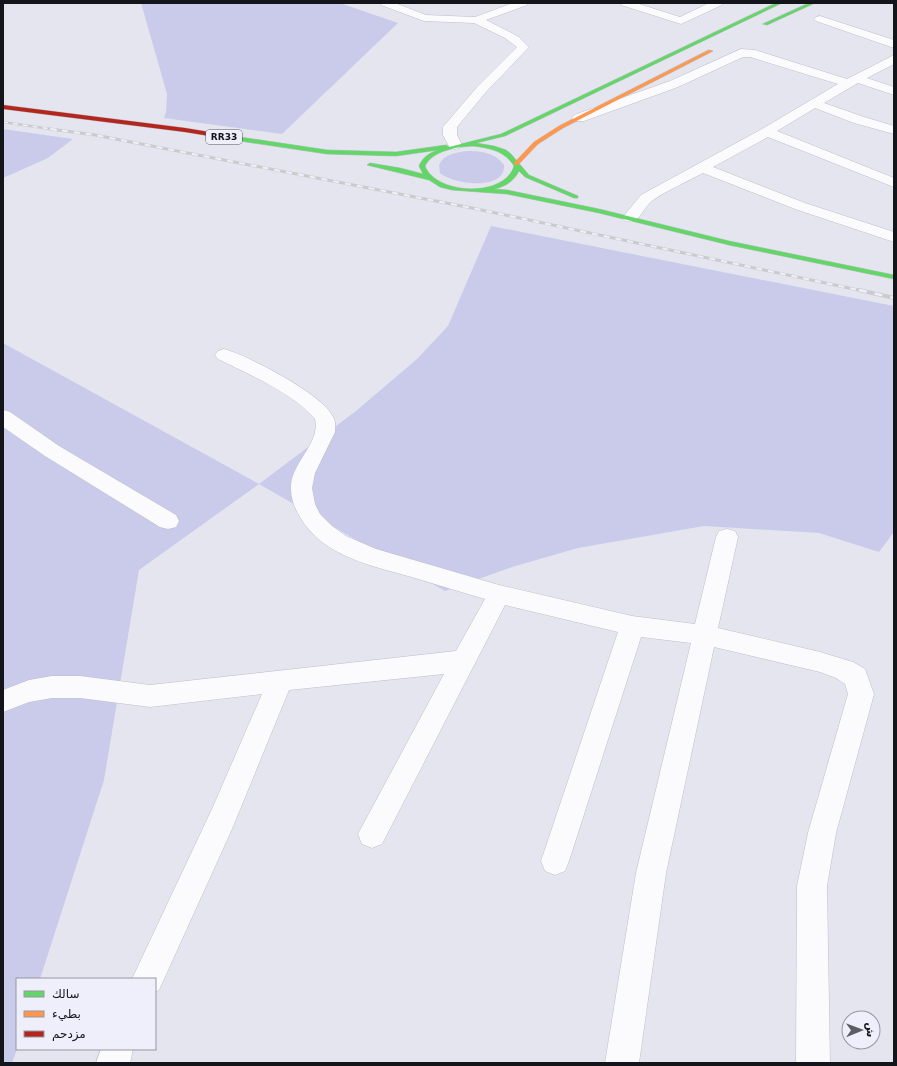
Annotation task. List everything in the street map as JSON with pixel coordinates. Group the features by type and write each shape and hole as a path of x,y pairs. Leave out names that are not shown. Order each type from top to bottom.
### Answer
{"main road":[{"path":"454,145 503,135 780,3"},
{"path":"755,29 813,3"},
{"path":"516,165 533,145 576,119 721,46"},
{"name":"RR33","path":"3,107 185,130 327,152 396,154 454,145 483,145 502,150 514,159 516,165 527,176 587,202 599,211"},
{"name":"RR33","path":"3,112 57,118 128,130 178,136 400,170 428,178 434,182 451,188 522,195 630,218 729,243 894,277"},
{"name":"RR33","path":"428,178 424,171 423,164 427,157 435,151 454,145"},
{"name":"RR33","path":"482,190 505,183 512,178 516,165"}],"street":[{"path":"385,3 424,18 476,20 523,3"},
{"path":"625,3 681,21 718,3"},
{"path":"644,10 661,3"},
{"path":"412,14 430,7"},
{"path":"820,19 894,44"},
{"path":"454,145 450,135 450,127 482,89 523,47 522,43 514,38 476,20"},
{"path":"576,119 674,84 740,53 751,52 894,91"},
{"path":"630,218 646,198 703,168 853,81 894,59"},
{"path":"815,104 894,130"},
{"path":"767,132 894,183"},
{"path":"703,168 800,206 894,237"},
{"path":"224,355 302,398 324,416 326,426 320,444 308,464 301,481 302,495 313,520 330,537 357,552 499,594 632,626 705,635 820,662 844,670 856,677 861,694 822,833 812,886 813,1063"},
{"path":"3,417 52,451 168,521"},
{"path":"622,1063 651,873 728,537"},
{"path":"372,834 499,594"},
{"path":"555,861 632,626"},
{"path":"3,700 38,689 62,686 86,686 133,695 150,696 464,661"},
{"path":"148,978 222,819 279,684 282,681"},
{"path":"113,1063 117,1050"}],"shaded area":[{"path":"141,3 340,3 398,23 282,134 164,118 166,112 167,94"},
{"path":"3,129 73,139 48,158 3,178"},
{"path":"466,151 487,153 496,157 504,165 502,173 497,179 488,182 466,183 447,177 440,173 439,165 444,158 458,152"},
{"path":"491,226 894,306 894,532 879,552 819,533 704,526 578,548 512,567 445,591 259,484 356,411 417,359 448,326"},
{"path":"3,343 259,484 139,570 104,780 40,978 16,978 17,1050 12,1063 3,1063"}],"railway":[{"path":"3,122 52,129"},
{"path":"52,129 95,135 477,209 863,291"},
{"path":"52,129 57,130"},
{"path":"859,290 894,298"}],"traffic: fast":[{"path":"462,144 503,135 780,3"},
{"path":"765,24 813,3"},
{"path":"240,139 327,152 396,154 446,147"},
{"path":"473,144 492,147 509,155 517,166 513,176 505,183 496,187 463,190 443,186 435,182 425,173 422,166 425,159 433,154 454,147 473,144"},
{"path":"370,165 400,170 429,178"},
{"path":"517,166 527,176 576,197"},
{"path":"481,190 507,192 599,211 729,243 894,277"}],"traffic: slow":[{"path":"516,164 536,143 561,127 711,51"}],"traffic: jam":[{"path":"3,107 185,130 240,139"}]}
